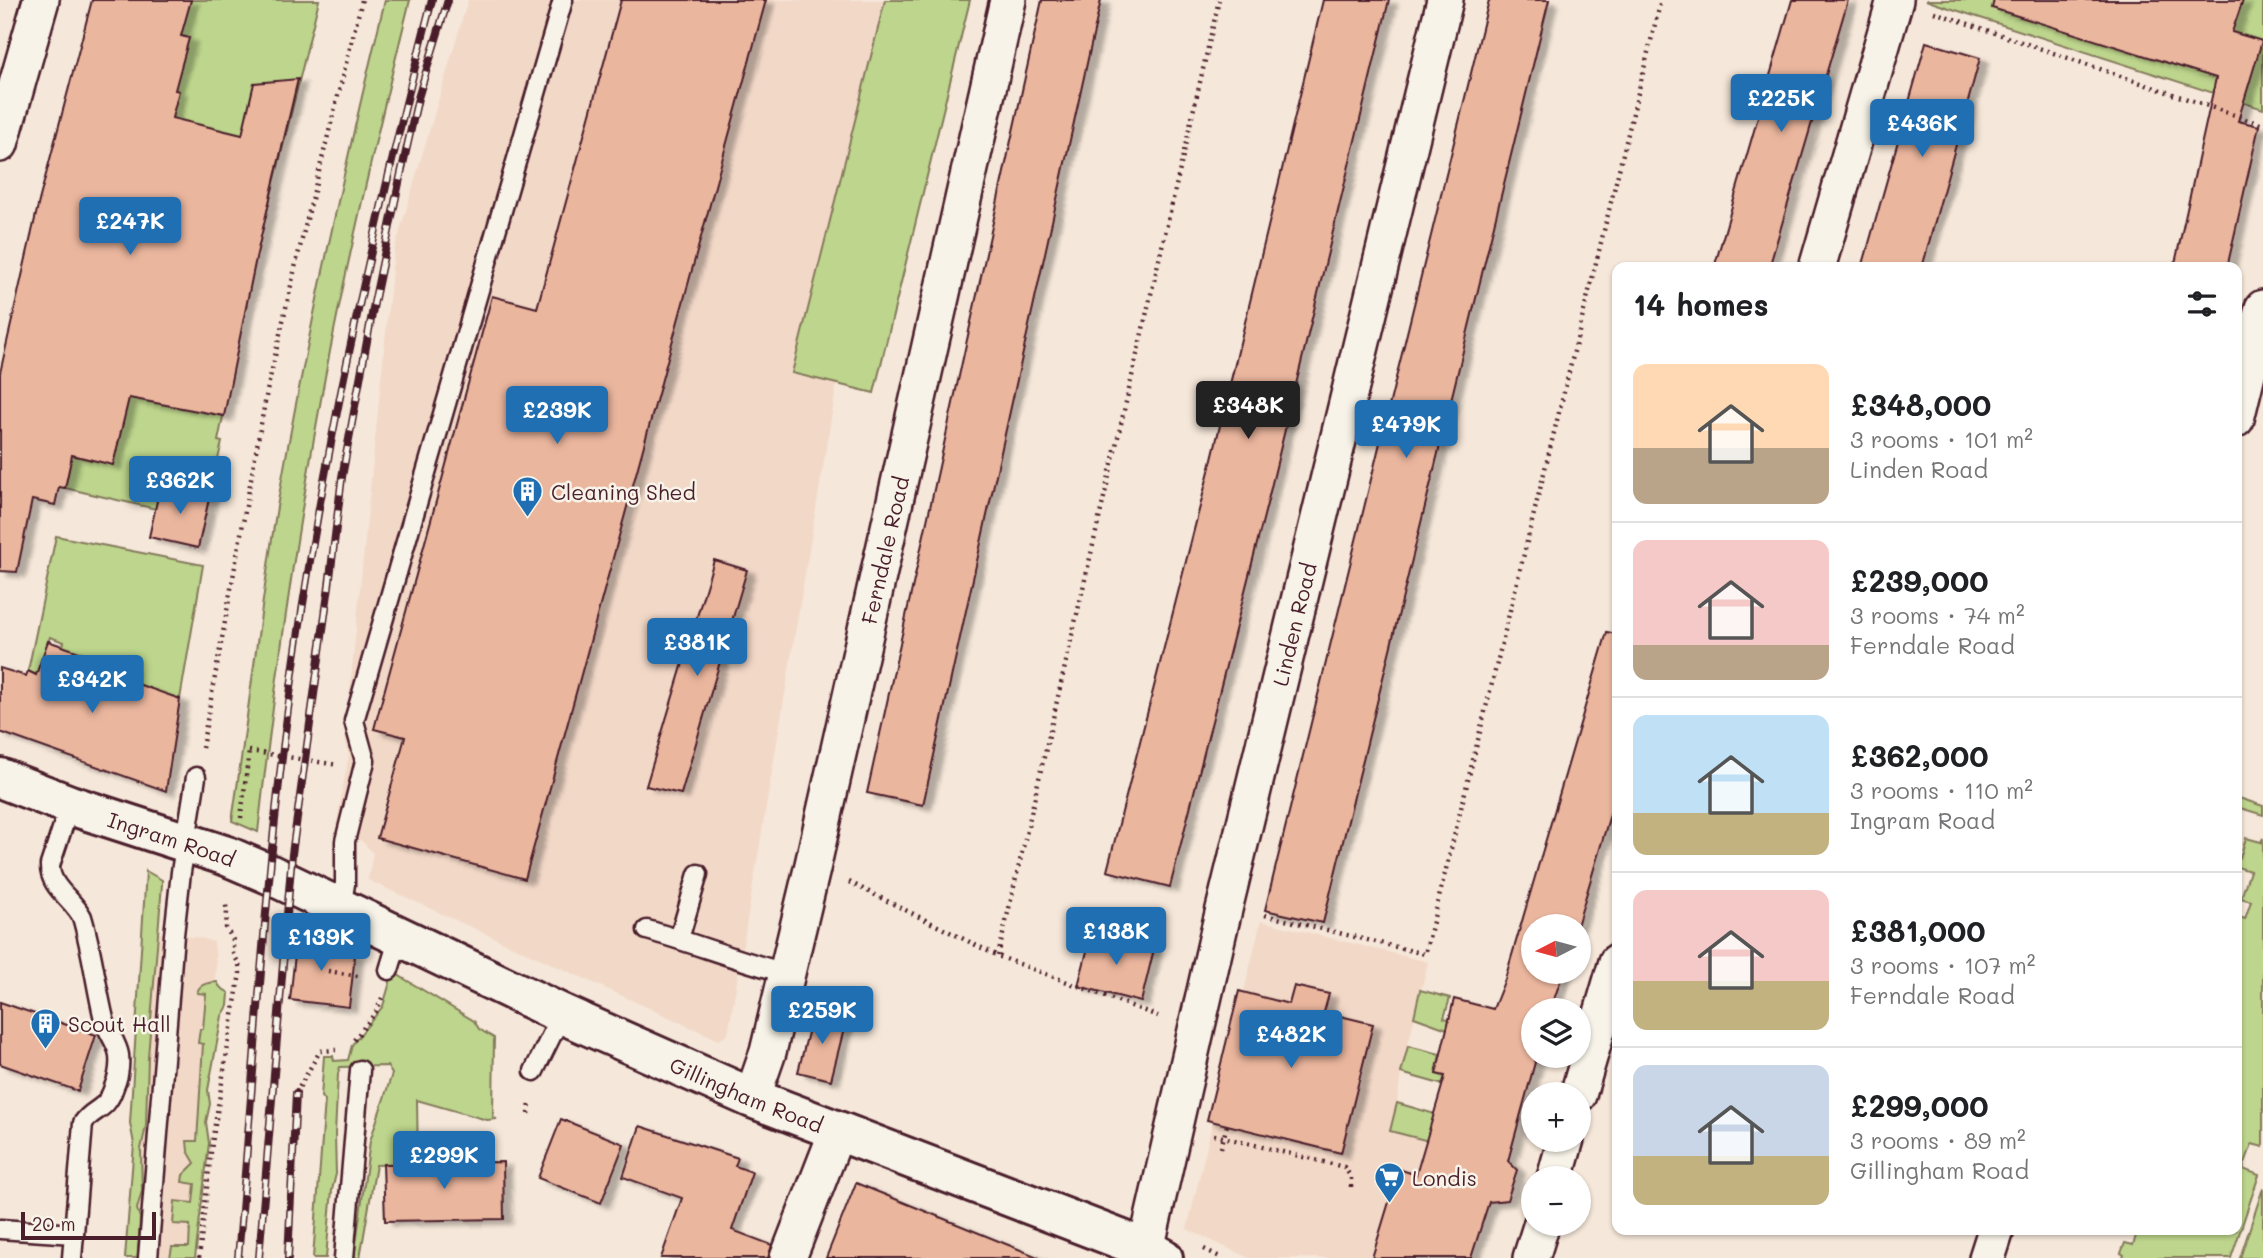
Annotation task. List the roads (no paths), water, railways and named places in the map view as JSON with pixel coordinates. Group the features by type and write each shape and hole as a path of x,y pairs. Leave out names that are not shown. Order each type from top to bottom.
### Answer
{"street":[{"path":"0,144 41,0"},
{"name":"Ferndale Road","path":"752,1098 768,1052 812,869 1008,0"},
{"name":"Linden Road","path":"1155,1254 1195,1030 1445,0"},
{"path":"1820,262 1910,4"},
{"path":"2242,394 2263,308"},
{"name":"Ingram Road","path":"0,778 70,805 187,842 259,869 341,908"},
{"name":"Gillingham Road","path":"341,908 394,953 562,1014 752,1098 1155,1254"},
{"path":"1582,1082 1612,979"},
{"path":"788,1258 837,1132"},
{"path":"1987,1258 1994,1235"},
{"path":"1531,1258 1538,1236"}],"lane":[{"path":"341,908 345,884 345,841 365,761 354,721 563,0"},
{"path":"148,1258 174,935 196,777"},
{"path":"70,805 50,872 53,880 82,918 105,1023 117,1048 119,1059 114,1087 108,1101 83,1123 72,1258"},
{"path":"679,939 698,874"},
{"path":"646,930 786,973"},
{"path":"534,1071 562,1014"},
{"path":"344,1258 360,1070"},
{"path":"0,1229 74,1234"}],"railway":[{"path":"238,1258 272,846 301,619 349,352 432,0"},
{"path":"259,1258 292,854 342,477 400,178 418,98 448,0"},
{"path":"288,1258 296,1093"}],"place":[{"name":"Cleaning Shed","path":"528,518"},
{"name":"Scout Hall","path":"45,1050"},
{"name":"Londis","path":"1389,1204"}]}
